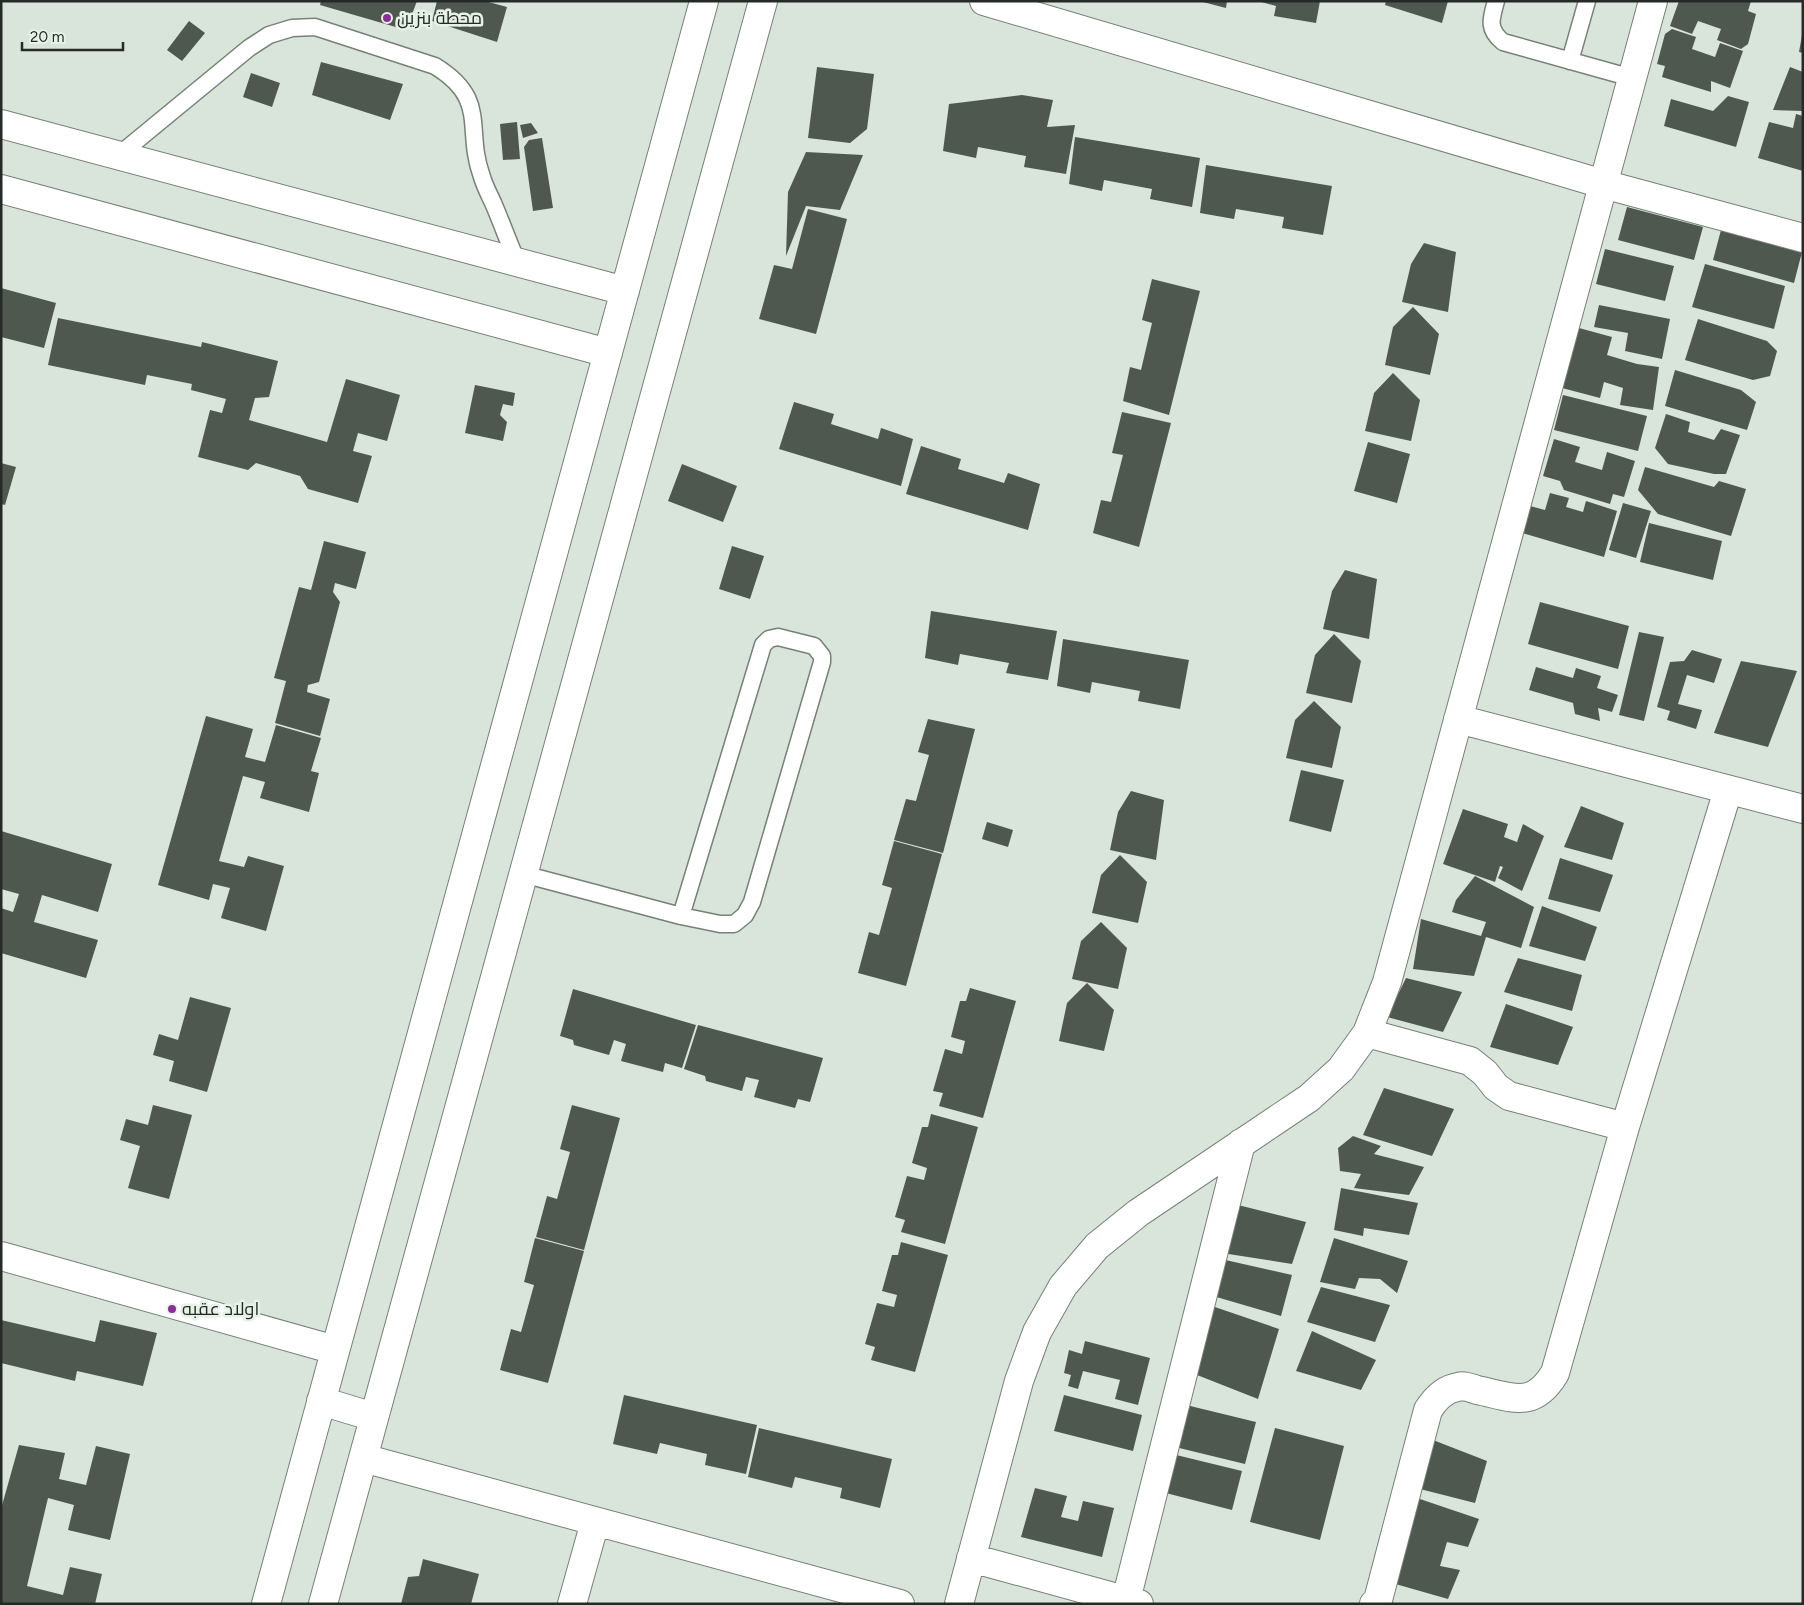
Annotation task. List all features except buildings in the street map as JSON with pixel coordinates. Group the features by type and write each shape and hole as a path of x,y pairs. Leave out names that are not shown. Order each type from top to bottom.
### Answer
{"street":[{"path":"266,1604 704,1"},
{"path":"323,1604 763,1"},
{"path":"984,1 1603,184 1803,238"},
{"path":"959,1604 1019,1382 1037,1332 1063,1286 1097,1246 1138,1213 1309,1098 1341,1069 1367,1034 1386,982 1653,1"},
{"path":"1,124 625,291"},
{"path":"1,189 608,353"},
{"path":"1458,719 1803,809"},
{"path":"1374,1604 1378,1600 1428,1410 1436,1399 1446,1391 1460,1386 1521,1400 1536,1395 1548,1386 1555,1373 1625,1127 1728,790"},
{"path":"1367,1034 1470,1061 1485,1073 1496,1087 1509,1096 1625,1127"},
{"path":"972,1558 1132,1602 1241,1143"},
{"path":"1,1256 335,1350"},
{"path":"321,1401 374,1416"},
{"path":"363,1458 900,1604"},
{"path":"572,1604 595,1522"}],"lane":[{"path":"1496,1 1491,26 1496,36 1503,42 1632,78"},
{"path":"1570,61 1587,1"},
{"path":"119,155 249,48 269,35 292,28 315,27 435,66 449,75 461,87 470,102 474,119 474,145 481,176 517,262"},
{"path":"523,874 681,916 720,924 734,924 745,915 752,902 822,662 822,656 814,646 778,637 769,639 763,645 681,916"}],"place":[{"name":"محطة بنزين","path":"387,18"},
{"name":"اولاد عقبه","path":"172,1309"}]}
